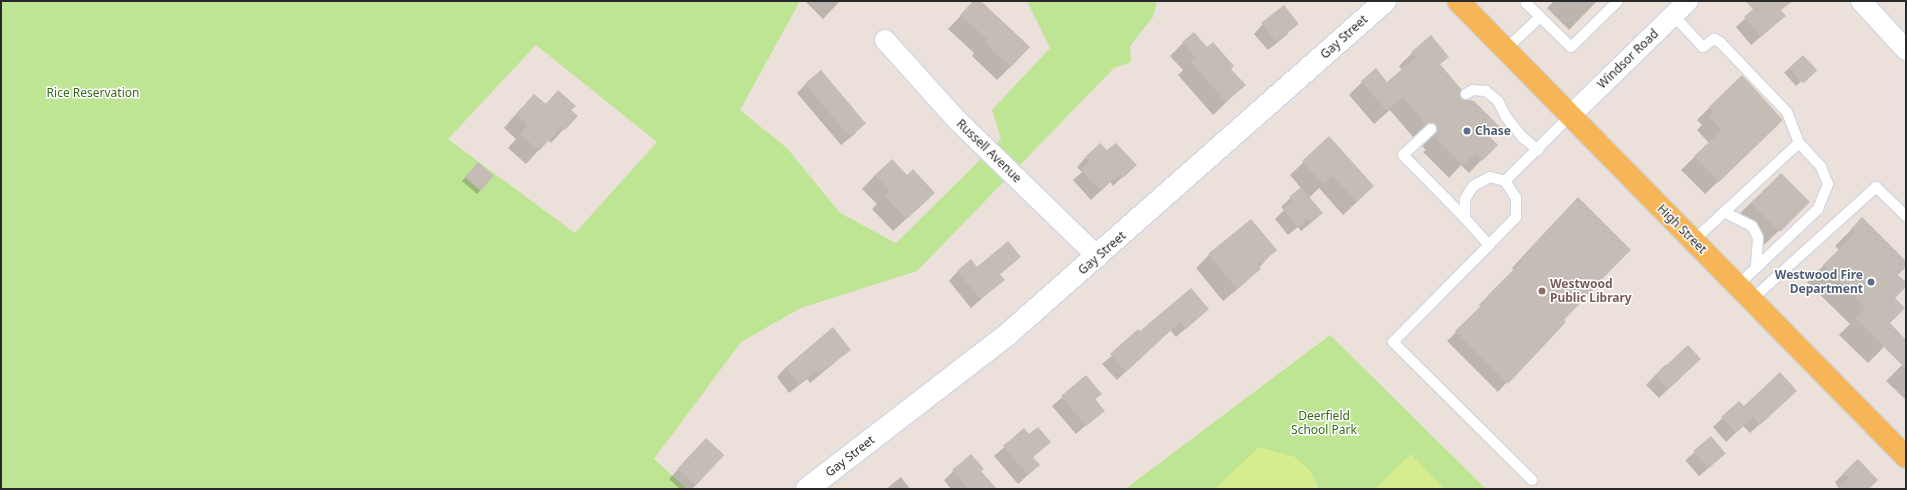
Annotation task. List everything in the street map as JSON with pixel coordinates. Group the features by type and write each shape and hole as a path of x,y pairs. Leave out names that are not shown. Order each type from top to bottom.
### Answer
{"main road":[{"name":"High Street","path":"1458,1 1569,117 1906,457"}],"street":[{"name":"Gay Street","path":"807,489 1008,334 1098,257 1385,1"},
{"name":"Windsor Road","path":"1569,117 1688,1"},
{"path":"1862,1 1906,50"},
{"name":"Russell Avenue","path":"885,40 958,121 1098,257"}],"lane":[{"path":"1528,1 1526,3 1570,47 1618,1"},
{"path":"1673,15 1703,47 1714,39 1720,42 1788,112 1799,143 1821,167 1828,184 1824,199 1818,209 1756,268 1744,293"},
{"path":"1505,50 1540,17"},
{"path":"1466,94 1473,90 1486,91 1498,101 1506,117 1522,137 1538,150"},
{"path":"1505,181 1538,150 1569,117"},
{"path":"1431,129 1403,155 1466,218 1489,245"},
{"path":"1693,241 1799,143"},
{"path":"1466,218 1465,199 1473,186 1490,177 1505,181 1516,198 1516,217 1393,342 1532,480"},
{"path":"1744,293 1876,187 1906,216"},
{"path":"1724,212 1752,226 1758,238 1756,268"}],"green space":[{"name":"Rice Reservation","path":"1,1 800,1 740,110 787,148 840,213 896,243 1001,139 992,110 1050,48 1027,1 1157,1 1153,17 1130,46 1131,62 1114,68 917,271 801,308 741,342 654,459 687,489 1,489","holes":["536,45 657,142 575,233 448,139"]},
{"name":"Deerfield School Park","path":"1330,335 1486,489 1125,489"},
{"path":"1259,447 1295,457 1311,472 1319,489 1215,489"},
{"path":"1411,454 1445,489 1375,489"}],"building":[{"path":"973,1 981,1 1030,47 1011,67 984,42 987,39 960,15"},
{"path":"1745,1 1793,1 1781,10 1786,16 1761,36 1744,17 1753,9"},
{"path":"1284,5 1299,24 1276,42 1261,23"},
{"path":"1194,32 1207,47 1213,42 1234,66 1231,69 1246,85 1226,102 1190,61 1195,57 1182,42"},
{"path":"1431,35 1449,57 1440,64 1462,90 1461,98 1474,101 1500,127 1490,137 1498,145 1483,160 1475,153 1463,165 1436,139 1438,136 1436,134 1436,125 1433,123 1426,124 1403,97 1387,111 1361,81 1376,68 1387,82 1416,57 1411,52"},
{"path":"1803,55 1817,70 1803,83 1789,68"},
{"path":"821,70 866,124 850,137 805,83"},
{"path":"1742,75 1783,120 1719,182 1694,156 1722,130 1709,116 1714,111 1709,107"},
{"path":"558,90 576,106 571,110 578,116 565,130 561,127 539,151 520,134 528,125 516,114 534,94 546,104"},
{"path":"1329,136 1374,186 1357,202 1333,176 1323,184 1302,161"},
{"path":"1100,143 1107,150 1116,143 1137,165 1123,178 1119,174 1101,191 1081,170 1090,162 1085,157"},
{"path":"892,159 907,175 913,169 935,193 907,219 885,196 890,191 875,175"},
{"path":"478,162 494,176 481,191 465,177"},
{"path":"1781,173 1810,202 1780,232 1751,203"},
{"path":"1301,187 1323,213 1311,223 1307,219 1298,227 1283,210 1293,201 1289,197"},
{"name":"Westwood Public Library","path":"1578,197 1631,250 1596,285 1597,286 1564,320 1566,322 1508,384 1455,331 1490,297 1488,295 1523,260 1521,258"},
{"path":"1862,217 1906,261 1906,267 1898,275 1906,282 1906,287 1895,298 1905,308 1890,323 1906,340 1906,369 1855,318 1866,307 1823,265 1855,233 1851,229"},
{"path":"1251,219 1277,250 1258,266 1261,269 1237,289 1208,254"},
{"path":"1008,241 1021,257 1000,274 1005,280 981,299 957,271 971,259 977,267"},
{"path":"1191,288 1209,309 1186,329 1180,322 1126,372 1110,354 1138,329 1140,331"},
{"path":"833,327 851,350 819,374 817,371 799,384 786,367"},
{"path":"1688,345 1701,359 1668,390 1655,376"},
{"path":"1780,372 1797,391 1760,425 1753,417 1736,433 1721,417 1739,401 1744,406"},
{"path":"1086,375 1102,394 1095,399 1105,411 1086,426 1061,396"},
{"path":"1038,427 1051,442 1033,457 1040,465 1028,475 1003,446 1024,428 1029,434"},
{"path":"1711,436 1726,454 1708,468 1693,451"},
{"path":"706,438 724,455 696,486 677,469"},
{"path":"971,454 984,469 981,471 997,489 969,489 952,470"},
{"path":"1858,459 1878,480 1869,489 1837,489 1849,478 1843,473"}],"place":[{"name":"Chase","path":"1467,131"},
{"name":"Westwood Fire Department","path":"1871,282"},
{"name":"Westwood Public Library","path":"1542,291"}]}
